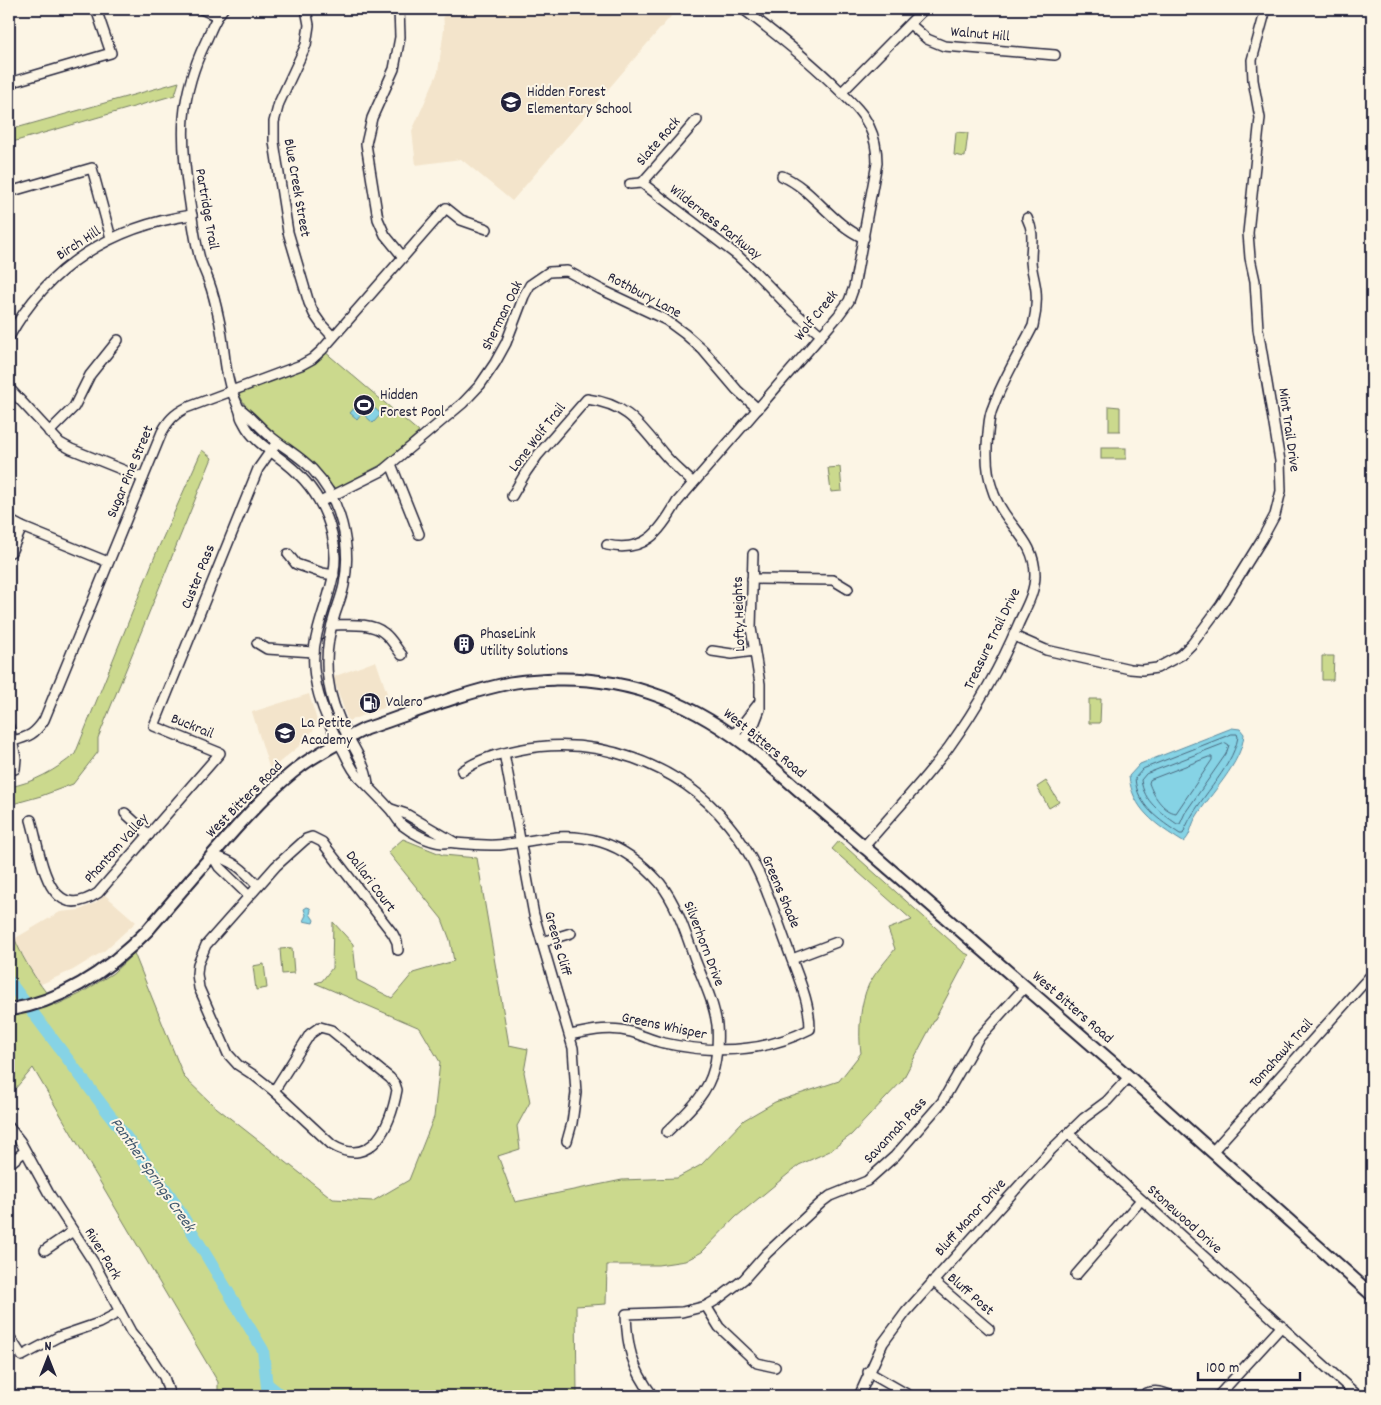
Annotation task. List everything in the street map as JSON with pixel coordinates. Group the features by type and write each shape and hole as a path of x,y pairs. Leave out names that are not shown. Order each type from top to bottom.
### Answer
{"main road":[{"name":"West Bitters Road","path":"9,1010 55,996 87,981 109,966 148,930 212,854 276,787 302,766 343,740 366,729 481,690 511,682 571,679 619,684 688,707 714,722 737,739 1129,1077 1372,1295"}],"street":[{"path":"9,83 111,53 96,9"},
{"path":"201,9 220,12"},
{"name":"Blue Creek Street","path":"306,9 308,25 306,45 279,103 274,122 274,142 288,232 308,303 321,324 333,337"},
{"path":"399,9 400,38 396,61 388,84 372,118 366,144 378,219 385,235 404,258"},
{"name":"Wolf Creek","path":"607,545 626,548 650,539 667,519 677,502 849,301 854,287 876,168 876,148 872,132 865,118 842,92 789,44 743,9"},
{"path":"842,92 924,9"},
{"name":"Mint Trail Drive","path":"1014,636 1046,650 1130,669 1152,669 1168,663 1181,655 1201,633 1262,539 1274,515 1281,491 1280,461 1258,329 1255,281 1250,258 1248,233 1260,118 1252,80 1252,60 1266,9"},
{"name":"Partridge Trail","path":"220,12 195,65 184,104 182,135 184,164 199,257 210,286 220,324 227,377 239,408 241,420 250,433 300,475 314,491 333,537 336,559 334,575 331,591 316,636 314,652 316,681 320,700 331,731 343,740"},
{"name":"Walnut Hill","path":"910,24 927,39 944,46 1055,55"},
{"name":"Slate Rock","path":"642,183 697,120"},
{"path":"9,192 92,168 112,238"},
{"path":"782,176 794,182 843,227 864,238"},
{"path":"630,184 642,183"},
{"name":"Wilderness Parkway","path":"642,183 738,256 754,270 790,309 821,335"},
{"name":"Sugar Pine Street","path":"12,741 26,737 37,730 44,720 168,421 186,408 301,365 312,359 404,258 446,208 461,220 487,229"},
{"name":"Birch Hill","path":"9,336 27,309 61,272 80,256 112,238 146,224 192,215"},
{"name":"Treasure Trail Drive","path":"863,848 948,748 972,712 995,674 1014,636 1033,590 1035,574 1033,562 1023,537 1004,512 994,494 988,474 986,453 992,408 1033,326 1035,318 1036,292 1031,260 1033,236 1032,228 1027,218"},
{"name":"Rothbury Lane","path":"549,272 567,271 666,320 702,350 737,390 758,409"},
{"name":"Sherman Oak","path":"320,502 369,478 391,464 425,433 463,403 480,385 495,363 530,285 549,272"},
{"path":"50,432 74,407 90,374 118,340"},
{"path":"9,388 60,443 143,478"},
{"name":"Lone Wolf Trail","path":"512,496 538,455 587,399 613,405 634,418 665,455 693,483"},
{"name":"Partridge Trail","path":"239,408 277,442 302,459 313,470 332,496 340,516 346,545 346,577 326,652 328,680 343,740"},
{"name":"Custer Pass","path":"154,726 258,469 277,442"},
{"path":"391,464 419,534"},
{"path":"9,520 108,562"},
{"path":"11,552 22,527"},
{"path":"288,554 296,564 334,575"},
{"name":"Lofty Heights","path":"737,739 754,715 759,703 760,684 751,628 753,554"},
{"path":"752,579 833,580 848,589"},
{"path":"331,591 342,594"},
{"path":"332,625 375,628 384,632 402,655"},
{"path":"257,643 267,649 314,652"},
{"path":"712,651 732,654 754,651"},
{"name":"Buckrail","path":"154,726 220,753"},
{"path":"9,727 16,758 16,770"},
{"name":"Silverhorn Drive","path":"343,740 367,772 368,784 377,796 391,809 400,823 419,835 437,843 454,842 489,846 554,836 570,836 602,842 626,854 652,875 662,886 675,906 702,975 716,1022 717,1051 713,1071 706,1090 667,1132"},
{"name":"Greens Shade","path":"462,770 474,762 504,753 547,746 602,749 646,762 679,779 704,798 729,824 762,877 808,1003 810,1029"},
{"name":"Phantom Valley","path":"31,820 48,881 54,892 62,899 73,902 81,901 98,893 220,753"},
{"name":"Greens Cliff","path":"504,753 534,914 570,1036 575,1062 576,1093 572,1123 567,1141"},
{"name":"Silverhorn Drive","path":"391,809 406,814 454,842"},
{"path":"125,813 148,835"},
{"path":"419,835 424,824"},
{"name":"Dallari Court","path":"258,886 276,866 306,839 312,838 322,842 393,934 398,950"},
{"path":"212,854 229,860 246,873 258,886 206,945 198,964 197,979 199,988 228,1054 238,1065 256,1076 340,1150 360,1152 369,1148 382,1135 397,1090 395,1084 383,1072 331,1030 320,1027 310,1034 274,1091"},
{"path":"212,854 219,867 249,896"},
{"path":"542,942 571,933"},
{"path":"792,959 837,942"},
{"name":"Tomahawk Trail","path":"1212,1152 1372,974"},
{"name":"Savannah Pass","path":"653,1396 640,1377 632,1358 627,1338 626,1314 670,1314 706,1306 736,1287 767,1253 822,1202 830,1196 867,1181 895,1156 942,1102 978,1039 1025,987"},
{"name":"Greens Whisper","path":"570,1036 596,1030 620,1030 661,1042 717,1051 768,1046 810,1029"},
{"name":"Bluff Manor Drive","path":"859,1396 868,1372 883,1343 896,1324 1051,1150 1084,1118 1107,1101 1129,1077"},
{"name":"River Park","path":"9,1126 98,1270 131,1332 149,1354 164,1377 170,1396"},
{"name":"Stonewood Drive","path":"1069,1134 1358,1396"},
{"path":"9,1164 25,1151"},
{"path":"1076,1275 1141,1200"},
{"path":"45,1250 73,1231"},
{"name":"Bluff Post","path":"933,1281 989,1329"},
{"path":"706,1306 719,1327 757,1363 775,1367"},
{"path":"9,1336 22,1356 58,1337 100,1323 120,1312"},
{"path":"1218,1396 1282,1326"},
{"path":"868,1372 910,1396"},
{"path":"1146,1394 1153,1391 1172,1396"}],"shaded area":[{"name":"Hidden Forest Elementary School","path":"443,9 677,9 512,201 461,159 416,165 412,131 438,72 444,29"},
{"path":"376,661 391,705 348,721 333,677"},
{"name":"La Petite Academy","path":"309,694 318,724 304,742 270,770 252,712"},
{"path":"105,895 136,922 104,951 73,970 39,985 14,939 60,912 80,910 95,903"}],"green space":[{"path":"179,82 175,95 9,143 9,130"},
{"path":"956,132 968,133 965,157 954,155"},
{"path":"324,351 419,432 386,462 337,488 331,487 304,455 277,437 262,424 245,405 239,394"},
{"path":"1109,406 1120,407 1120,431 1109,431"},
{"path":"1101,448 1126,448 1126,459 1101,459"},
{"path":"202,450 212,458 98,738 98,752 73,784 9,805 9,787 44,775 75,754 157,551"},
{"path":"840,467 842,491 831,492 828,468"},
{"path":"1322,656 1334,656 1333,680 1322,680"},
{"path":"1089,699 1101,699 1100,723 1089,723"},
{"path":"1046,781 1059,802 1049,808 1037,787"},
{"path":"403,839 443,855 477,858 509,1045 528,1049 524,1072 530,1102 517,1126 520,1149 498,1156 515,1202 622,1180 677,1178 701,1165 744,1120 775,1102 839,1081 861,1053 860,1018 866,991 878,970 895,949 888,929 912,920 832,849 839,841 963,952 969,955 902,1081 851,1135 830,1151 799,1165 736,1217 702,1252 685,1261 658,1265 607,1265 606,1304 576,1306 578,1396 218,1396 218,1382 33,1068 9,1096 9,923 17,945 28,966 56,1005 80,994 113,973 134,953 184,1077 212,1104 333,1199 373,1201 409,1180 434,1117 440,1062 420,1028 315,983 322,981 332,968 333,922 353,944 357,980 392,998 413,973 454,961 450,940 442,919 388,852"},
{"path":"292,948 294,973 282,974 280,949"},
{"path":"264,964 267,988 256,990 253,966"}],"water":[{"name":"Hidden Forest Pool","path":"363,398 381,414 373,423 362,413 357,419 350,413"},
{"path":"1232,728 1240,729 1244,734 1238,756 1201,809 1189,835 1183,842 1155,822 1140,807 1131,788 1129,776 1140,764"},
{"path":"307,907 311,910 310,914 314,920 313,923 303,921 306,915 304,909"}],"waterway":[{"name":"Panther Springs Creek","path":"9,981 170,1195 263,1350 268,1396"},
{"name":"Panther Springs Creek","path":"267,1384 282,1396"}],"place":[{"name":"Hidden Forest Elementary School","path":"511,102"},
{"name":"Hidden Forest Pool","path":"364,405"},
{"name":"PhaseLink Utility Solutions","path":"464,644"},
{"name":"Valero","path":"370,703"},
{"name":"La Petite Academy","path":"285,733"}]}
